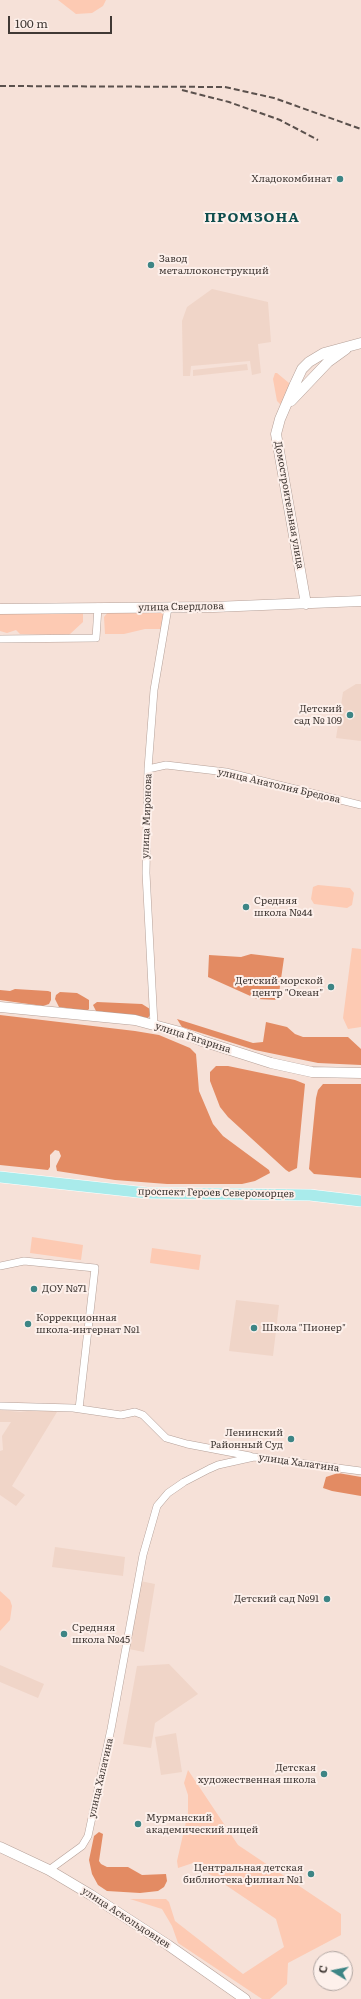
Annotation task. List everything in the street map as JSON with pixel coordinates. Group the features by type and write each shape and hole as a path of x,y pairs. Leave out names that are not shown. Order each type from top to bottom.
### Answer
{"main road":[{"name":"проспект Героев Североморцев","path":"0,1177 147,1193 310,1195 361,1201"}],"street":[{"name":"Домостроительная улица","path":"306,604 276,434 285,406 328,362 349,346 361,343"},
{"name":"улица Свердлова","path":"0,609 98,607 168,608 361,601"},
{"path":"0,639 96,638 98,607"},
{"name":"улица Миронова","path":"154,1024 146,873 148,769 154,690 168,608"},
{"name":"улица Анатолия Бредова","path":"148,769 166,766 226,772 361,805"},
{"name":"улица Гагарина","path":"0,1007 72,1015 114,1017 154,1024 271,1063 312,1072 361,1073"},
{"path":"0,1266 24,1262 95,1268 79,1409"},
{"path":"0,1406 79,1409 121,1415 136,1412 143,1415 166,1438 187,1444 254,1457"},
{"name":"улица Халатина","path":"49,1870 82,1846 88,1836 103,1772 143,1554 157,1506 168,1493 184,1482 218,1465 254,1457 361,1471"},
{"name":"улица Аскольдовцев","path":"0,1847 49,1870 91,1895 168,1945 245,1999"}],"shaded area":[{"path":"58,0 106,0 103,6 92,13 76,14"},
{"path":"212,289 268,302 271,342 258,344 261,373 252,375 250,361 191,366 190,376 183,376 182,321 187,307"},
{"path":"247,364 248,370 193,376 193,370"},
{"path":"275,373 289,383 289,387 281,405 277,401 273,379"},
{"path":"156,610 164,614 161,629 145,629 124,634 105,634 104,617 109,611"},
{"path":"0,613 83,613 83,622 69,635 20,634 16,630 7,633 0,631"},
{"name":"Детский сад № 109","path":"356,684 361,684 361,741 336,738 343,692"},
{"path":"318,885 350,888 354,893 352,905 347,908 314,904 311,899 313,887"},
{"path":"352,948 361,949 361,1027 348,1029 343,1018"},
{"path":"251,954 284,958 278,1000 257,999 208,977 209,955 241,957"},
{"path":"15,989 48,991 51,992 51,1000 49,1004 43,1006 0,1000 0,990 10,991"},
{"path":"60,992 77,993 84,997 89,1000 89,1009 87,1011 59,1007 55,999 56,995"},
{"path":"97,1002 142,1004 150,1009 150,1015 148,1018 96,1011 93,1005"},
{"path":"0,1015 159,1035 190,1048 196,1054 199,1091 213,1124 223,1136 269,1170 270,1173 255,1181 242,1184 167,1184 115,1180 57,1171 56,1166 61,1156 59,1151 55,1150 50,1155 50,1167 48,1170 0,1165"},
{"path":"177,1019 253,1043 263,1042 266,1022 287,1027 295,1034 303,1037 348,1037 361,1049 361,1065 318,1063 255,1050 182,1027"},
{"path":"216,1066 228,1066 295,1080 305,1084 297,1168 289,1172 286,1170 228,1117 220,1107 210,1081 210,1072"},
{"path":"323,1084 361,1084 361,1178 314,1174 309,1169 316,1098 318,1090"},
{"path":"32,1237 83,1245 81,1260 30,1253"},
{"path":"152,1248 201,1255 199,1270 150,1263"},
{"name":"Школа \"Пионер\"","path":"236,1300 279,1305 273,1356 229,1351"},
{"path":"42,1409 57,1412 12,1486 25,1495 16,1506 0,1495 0,1451 3,1450 2,1436 11,1422 0,1422 0,1410 20,1412"},
{"path":"338,1473 361,1477 361,1496 323,1488 326,1477"},
{"path":"55,1547 125,1557 123,1576 52,1567"},
{"path":"140,1581 155,1584 144,1652 129,1649"},
{"path":"0,1591 10,1600 12,1606 10,1620 0,1631"},
{"path":"169,1664 198,1694 155,1723 151,1748 123,1744 137,1666"},
{"path":"0,1665 44,1684 38,1698 0,1682"},
{"path":"176,1733 182,1772 161,1775 155,1737"},
{"path":"188,1770 238,1845 341,1914 341,1935 288,1963 287,1984 270,1999 262,1999 178,1943 172,1926 162,1909 130,1899 166,1899 169,1902 175,1921 243,1974 284,1947 276,1919 193,1863 178,1868 177,1861 188,1813 188,1795 184,1783"},
{"path":"99,1832 103,1834 99,1861 101,1864 107,1867 128,1867 142,1875 166,1874 167,1881 164,1887 158,1891 140,1893 107,1891 98,1885 92,1874 89,1860 94,1836"}],"railway":[{"path":"0,86 225,87 274,98 361,129"},
{"path":"182,90 229,102 280,120 318,140"}],"place":[{"name":"Хладокомбинат","path":"340,179"},
{"name":"Завод металлоконструкций","path":"151,265"},
{"name":"Детский сад № 109","path":"350,715"},
{"name":"Средняя школа №44","path":"246,907"},
{"name":"Детский морской центр \"Океан\"","path":"331,987"},
{"name":"ДОУ №71","path":"34,1289"},
{"name":"Коррекционная школа-интернат №1","path":"28,1324"},
{"name":"Школа \"Пионер\"","path":"254,1328"},
{"name":"Ленинский Районный Суд","path":"291,1439"},
{"name":"Детский сад №91","path":"327,1599"},
{"name":"Средняя школа №45","path":"64,1634"},
{"name":"Детская художественная школа","path":"324,1774"},
{"name":"Мурманский академический лицей","path":"138,1824"},
{"name":"Центральная детская библиотека филиал №1","path":"311,1874"}],"district":[{"name":"ПРОМЗОНА","path":"252,218"}]}
